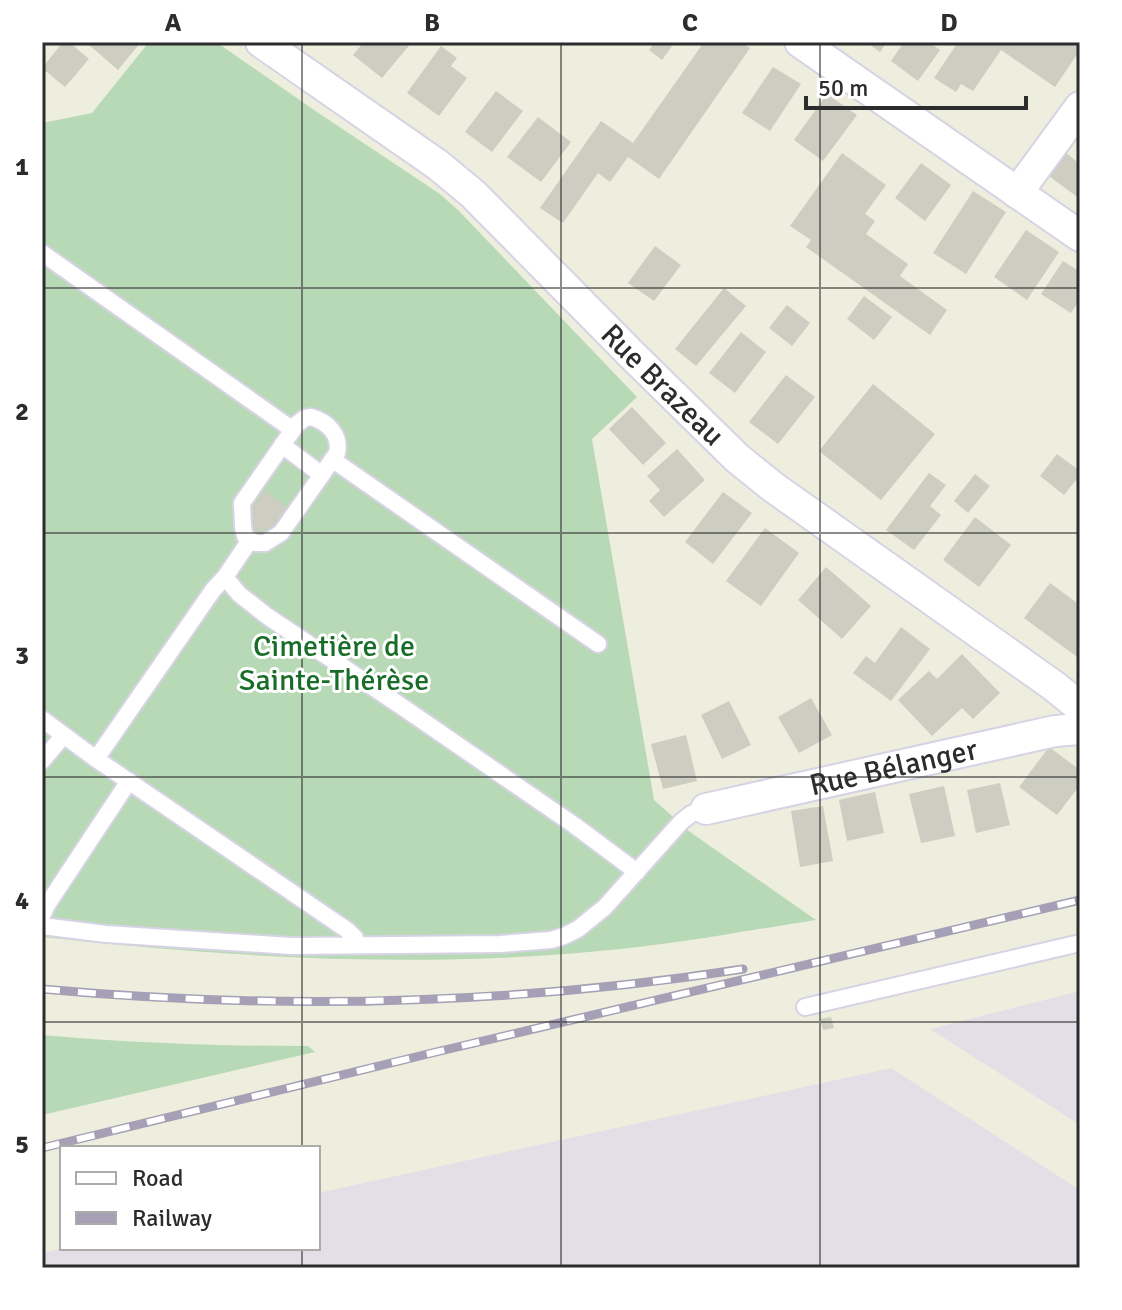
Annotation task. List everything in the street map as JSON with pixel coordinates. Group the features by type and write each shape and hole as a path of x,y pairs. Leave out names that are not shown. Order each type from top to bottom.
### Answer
{"street":[{"name":"Rue Brazeau","path":"261,42 438,165 473,194 690,413 755,473 1080,707"},
{"path":"800,42 1080,236"},
{"path":"1017,193 1080,107"},
{"name":"Rue Bélanger","path":"706,809 1055,731 1080,729"}],"lane":[{"path":"42,253 293,430"},
{"path":"311,417 327,424 339,447 281,533 265,543 256,543 245,536 242,503 293,430 300,420 311,417"},
{"path":"282,445 322,475"},
{"path":"333,460 598,644"},
{"path":"96,759 250,540"},
{"path":"225,577 239,594 267,616 413,714 637,872"},
{"path":"42,719 347,930 357,945"},
{"path":"42,761 64,735"},
{"path":"42,916 129,781"},
{"path":"42,926 106,934 291,946 529,943 564,936 578,929 605,907 686,817 706,809"},
{"path":"805,1007 1080,943"}],"shaded area":[{"path":"1080,991 1080,1125 930,1029"},
{"path":"891,1068 1080,1190 1080,1268 42,1268 42,1253 60,1249 320,1250 320,1193"}],"green space":[{"name":"Cimetière de Sainte-Thérèse","path":"149,42 216,42 440,194 637,397 592,439 654,800 690,832 816,920 627,948 461,959 251,955 42,937 42,123 92,113"},
{"path":"42,1035 175,1044 308,1046 315,1052 42,1115"}],"building":[{"path":"63,42 69,42 89,59 65,87 42,68"},
{"path":"89,42 141,42 118,70"},
{"path":"364,42 412,42 382,78 353,55"},
{"path":"649,42 675,42 662,60 649,50 653,45"},
{"path":"704,42 741,42 750,48 659,179 628,157 610,182 598,173 563,223 540,208 601,121 633,143"},
{"path":"866,42 887,42 880,52"},
{"path":"904,42 929,42 940,50 918,81 891,61"},
{"path":"958,42 1080,42 1080,50 1055,87 1001,50 973,91 961,84 956,92 934,78"},
{"path":"441,46 457,58 451,66 467,78 439,116 407,93"},
{"path":"773,67 801,84 770,131 742,113"},
{"path":"496,91 523,111 492,152 465,132"},
{"path":"827,94 857,115 823,161 794,140"},
{"path":"538,117 571,142 541,182 507,157"},
{"path":"842,153 886,185 865,214 875,221 866,234 908,264 900,276 947,310 930,335 806,247 811,240 790,226"},
{"path":"1066,153 1080,164 1080,199 1049,176"},
{"path":"921,163 951,185 925,221 895,198"},
{"path":"973,191 1006,212 966,274 933,253"},
{"path":"1026,230 1059,252 1027,300 994,277"},
{"path":"655,246 681,265 654,301 628,283"},
{"path":"1063,261 1080,272 1080,299 1071,313 1041,294"},
{"path":"724,288 746,306 696,366 675,349"},
{"path":"864,296 892,317 874,340 847,319"},
{"path":"787,305 810,323 792,346 769,328"},
{"path":"741,332 766,352 735,393 709,373"},
{"path":"786,375 815,397 778,444 749,422"},
{"path":"873,384 935,434 881,500 819,451"},
{"path":"632,407 666,443 643,465 609,429"},
{"path":"677,449 705,480 664,517 649,501 660,490 647,476"},
{"path":"1057,454 1080,471 1064,495 1040,476"},
{"path":"929,473 946,485 930,506 941,515 914,550 886,530"},
{"path":"975,474 990,486 968,513 954,501"},
{"path":"265,491 287,507 270,530 266,527 262,534 248,523 251,519 247,515"},
{"path":"723,492 752,513 713,564 685,542"},
{"path":"975,517 1011,545 979,587 943,560"},
{"path":"765,528 799,553 761,606 726,581"},
{"path":"826,567 871,606 842,639 798,600"},
{"path":"1050,583 1080,605 1080,659 1024,618"},
{"path":"901,627 930,649 891,701 853,673 866,656 875,663"},
{"path":"962,654 1000,693 973,719 962,708 932,736 898,700 929,671 937,679"},
{"path":"811,698 832,735 799,753 778,717"},
{"path":"729,701 751,745 722,759 701,715"},
{"path":"686,735 697,781 663,789 651,744"},
{"path":"1049,747 1080,770 1080,785 1057,815 1019,787"},
{"path":"1000,783 1010,825 976,833 967,790"},
{"path":"944,786 955,836 921,843 909,794"},
{"path":"875,792 884,833 847,841 839,800"},
{"path":"823,806 833,861 800,867 791,811"},
{"path":"831,1017 834,1028 823,1030 820,1019"}],"railway":[{"path":"42,1148 1080,900"},
{"path":"42,989 217,1000 393,1000 569,990 743,969"}]}
